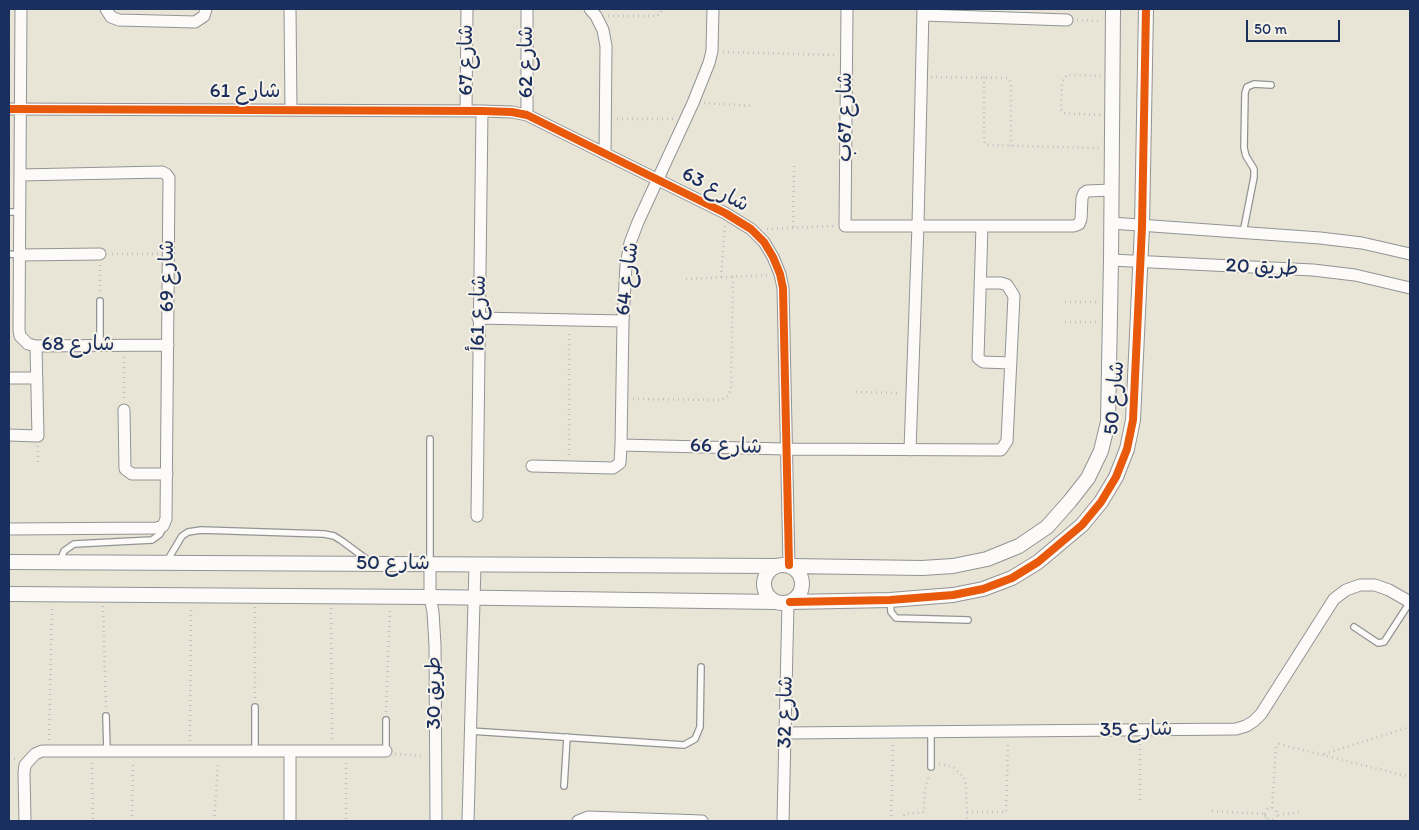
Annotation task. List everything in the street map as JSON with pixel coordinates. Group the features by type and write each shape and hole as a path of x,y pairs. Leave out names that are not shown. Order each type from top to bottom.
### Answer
{"street":[{"name":"شارع 68","path":"21,9 14,109 20,175 14,212 14,254 19,330 28,344 36,346 168,345"},
{"path":"106,9 111,17 119,20 195,22 204,16 206,9"},
{"path":"290,9 291,110"},
{"name":"شارع 67","path":"466,111 467,9"},
{"name":"شارع 62","path":"527,9 527,115"},
{"name":"شارع 64","path":"621,445 622,321 626,265 630,243 709,63 712,51 713,9"},
{"name":"شارع 67ب","path":"845,226 847,9"},
{"name":"شارع 50","path":"9,594 390,596 785,602 890,600 954,595 984,589 1012,578 1038,562 1082,525 1101,502 1116,477 1127,449 1133,420 1141,262 1146,9"},
{"path":"593,12 603,30 606,46 605,154"},
{"path":"910,450 923,12 1067,20"},
{"name":"شارع 50","path":"9,562 922,568 953,566 987,560 1019,546 1047,526 1088,478 1101,451 1108,422 1112,224 1113,15"},
{"name":"شارع 61","path":"14,109 482,111"},
{"name":"شارع 63","path":"482,111 527,115 726,213 751,229 764,242 773,257 783,288 786,449 785,566"},
{"name":"شارع 61أ","path":"477,516 482,111"},
{"name":"شارع 69","path":"20,175 164,173 168,176 167,474 165,524"},
{"path":"845,226 1074,226 1080,222 1084,193 1087,191 1112,190"},
{"name":"طريق 20","path":"1112,224 1362,243 1410,254"},
{"path":"980,283 1001,283 1007,285 1014,296 1011,364 983,362 978,358 980,283 982,226"},
{"path":"14,254 100,254"},
{"name":"طريق 20","path":"1111,260 1313,270 1355,275 1410,288"},
{"path":"478,318 622,321"},
{"path":"9,435 38,436 36,346"},
{"name":"شارع 66","path":"621,445 998,451 1004,448 1006,442 1011,364"},
{"path":"9,378 37,378"},
{"path":"124,410 125,469 132,474 167,474"},
{"path":"532,466 616,467 621,460 621,445"},
{"path":"9,529 157,528 165,524"},
{"name":"طريق 30","path":"430,564 430,597 435,636 436,821"},
{"name":"طريق 30","path":"468,821 475,565"},
{"path":"785,566 799,573 802,584 799,595 785,602 767,595 764,584 767,573 785,566"},
{"name":"شارع 35","path":"785,733 1236,729 1246,726 1261,714 1334,599 1346,590 1360,585 1375,585 1389,590 1410,602"},
{"name":"شارع 32","path":"783,821 785,602"},
{"path":"25,821 25,765 35,754 48,751 386,751"},
{"path":"290,751 290,821"},
{"path":"578,821 588,817 702,821"}],"lane":[{"path":"1243,233 1254,177 1254,169 1246,156 1244,148 1245,93 1247,87 1254,84 1271,85"},
{"path":"100,301 100,345"},
{"path":"430,439 430,564"},
{"path":"60,563 64,551 74,544 152,540 160,534 165,524"},
{"path":"166,563 182,536 188,532 201,530 324,534 342,541 373,564"},
{"path":"890,600 891,612 896,618 968,620"},
{"path":"1354,627 1378,643 1384,642 1410,602"},
{"path":"470,731 684,745 695,739 700,727 701,667"},
{"path":"255,707 255,751"},
{"path":"106,716 106,751"},
{"path":"386,720 386,751"},
{"path":"931,732 931,767"},
{"path":"564,786 567,737"}],"path":[{"path":"593,12 657,16 661,13 661,9"},
{"path":"1067,20 1113,15"},
{"path":"712,51 847,56"},
{"path":"1112,116 1065,114 1061,109 1062,81 1065,76 1113,77"},
{"path":"921,77 1004,77 1010,81 1011,146"},
{"path":"984,77 984,143 988,146 1112,148"},
{"path":"693,103 753,106"},
{"path":"605,119 685,119"},
{"path":"793,227 794,166"},
{"path":"721,277 726,213"},
{"path":"751,229 845,226"},
{"path":"100,301 100,254 168,254"},
{"path":"686,279 780,274"},
{"path":"622,399 721,400 728,396 731,389 733,276"},
{"path":"1065,302 1110,302"},
{"path":"569,320 569,467"},
{"path":"1065,322 1110,322"},
{"path":"124,345 124,410"},
{"path":"856,392 912,393"},
{"path":"38,436 38,462"},
{"path":"48,751 52,594"},
{"path":"103,595 106,716"},
{"path":"189,751 191,595"},
{"path":"254,596 255,707"},
{"path":"330,596 332,751"},
{"path":"386,720 390,596"},
{"path":"1322,755 1410,727"},
{"path":"1140,730 1140,800"},
{"path":"967,812 1006,812 1008,731"},
{"path":"891,821 894,732"},
{"path":"1272,808 1277,746 1280,744 1410,777"},
{"path":"92,751 93,821"},
{"path":"132,821 134,751"},
{"path":"214,821 218,751"},
{"path":"346,751 346,821"},
{"path":"386,751 403,756 436,756"},
{"path":"904,821 905,814 924,812 925,790 931,767 946,764 959,771 966,784 967,821"},
{"path":"1272,808 1275,809 1278,815"},
{"path":"1261,821 1266,816 1266,811 1272,808"},
{"path":"1212,811 1266,816 1271,820 1277,818 1278,815 1301,812"}],"cycle path":[{"path":"790,602 890,600 953,595 983,589 1012,578 1038,562 1082,525 1101,502 1116,477 1127,449 1133,420 1142,227 1146,9"},
{"path":"9,109 512,112 527,115 725,213 751,229 764,242 773,257 783,288 789,565"}]}
